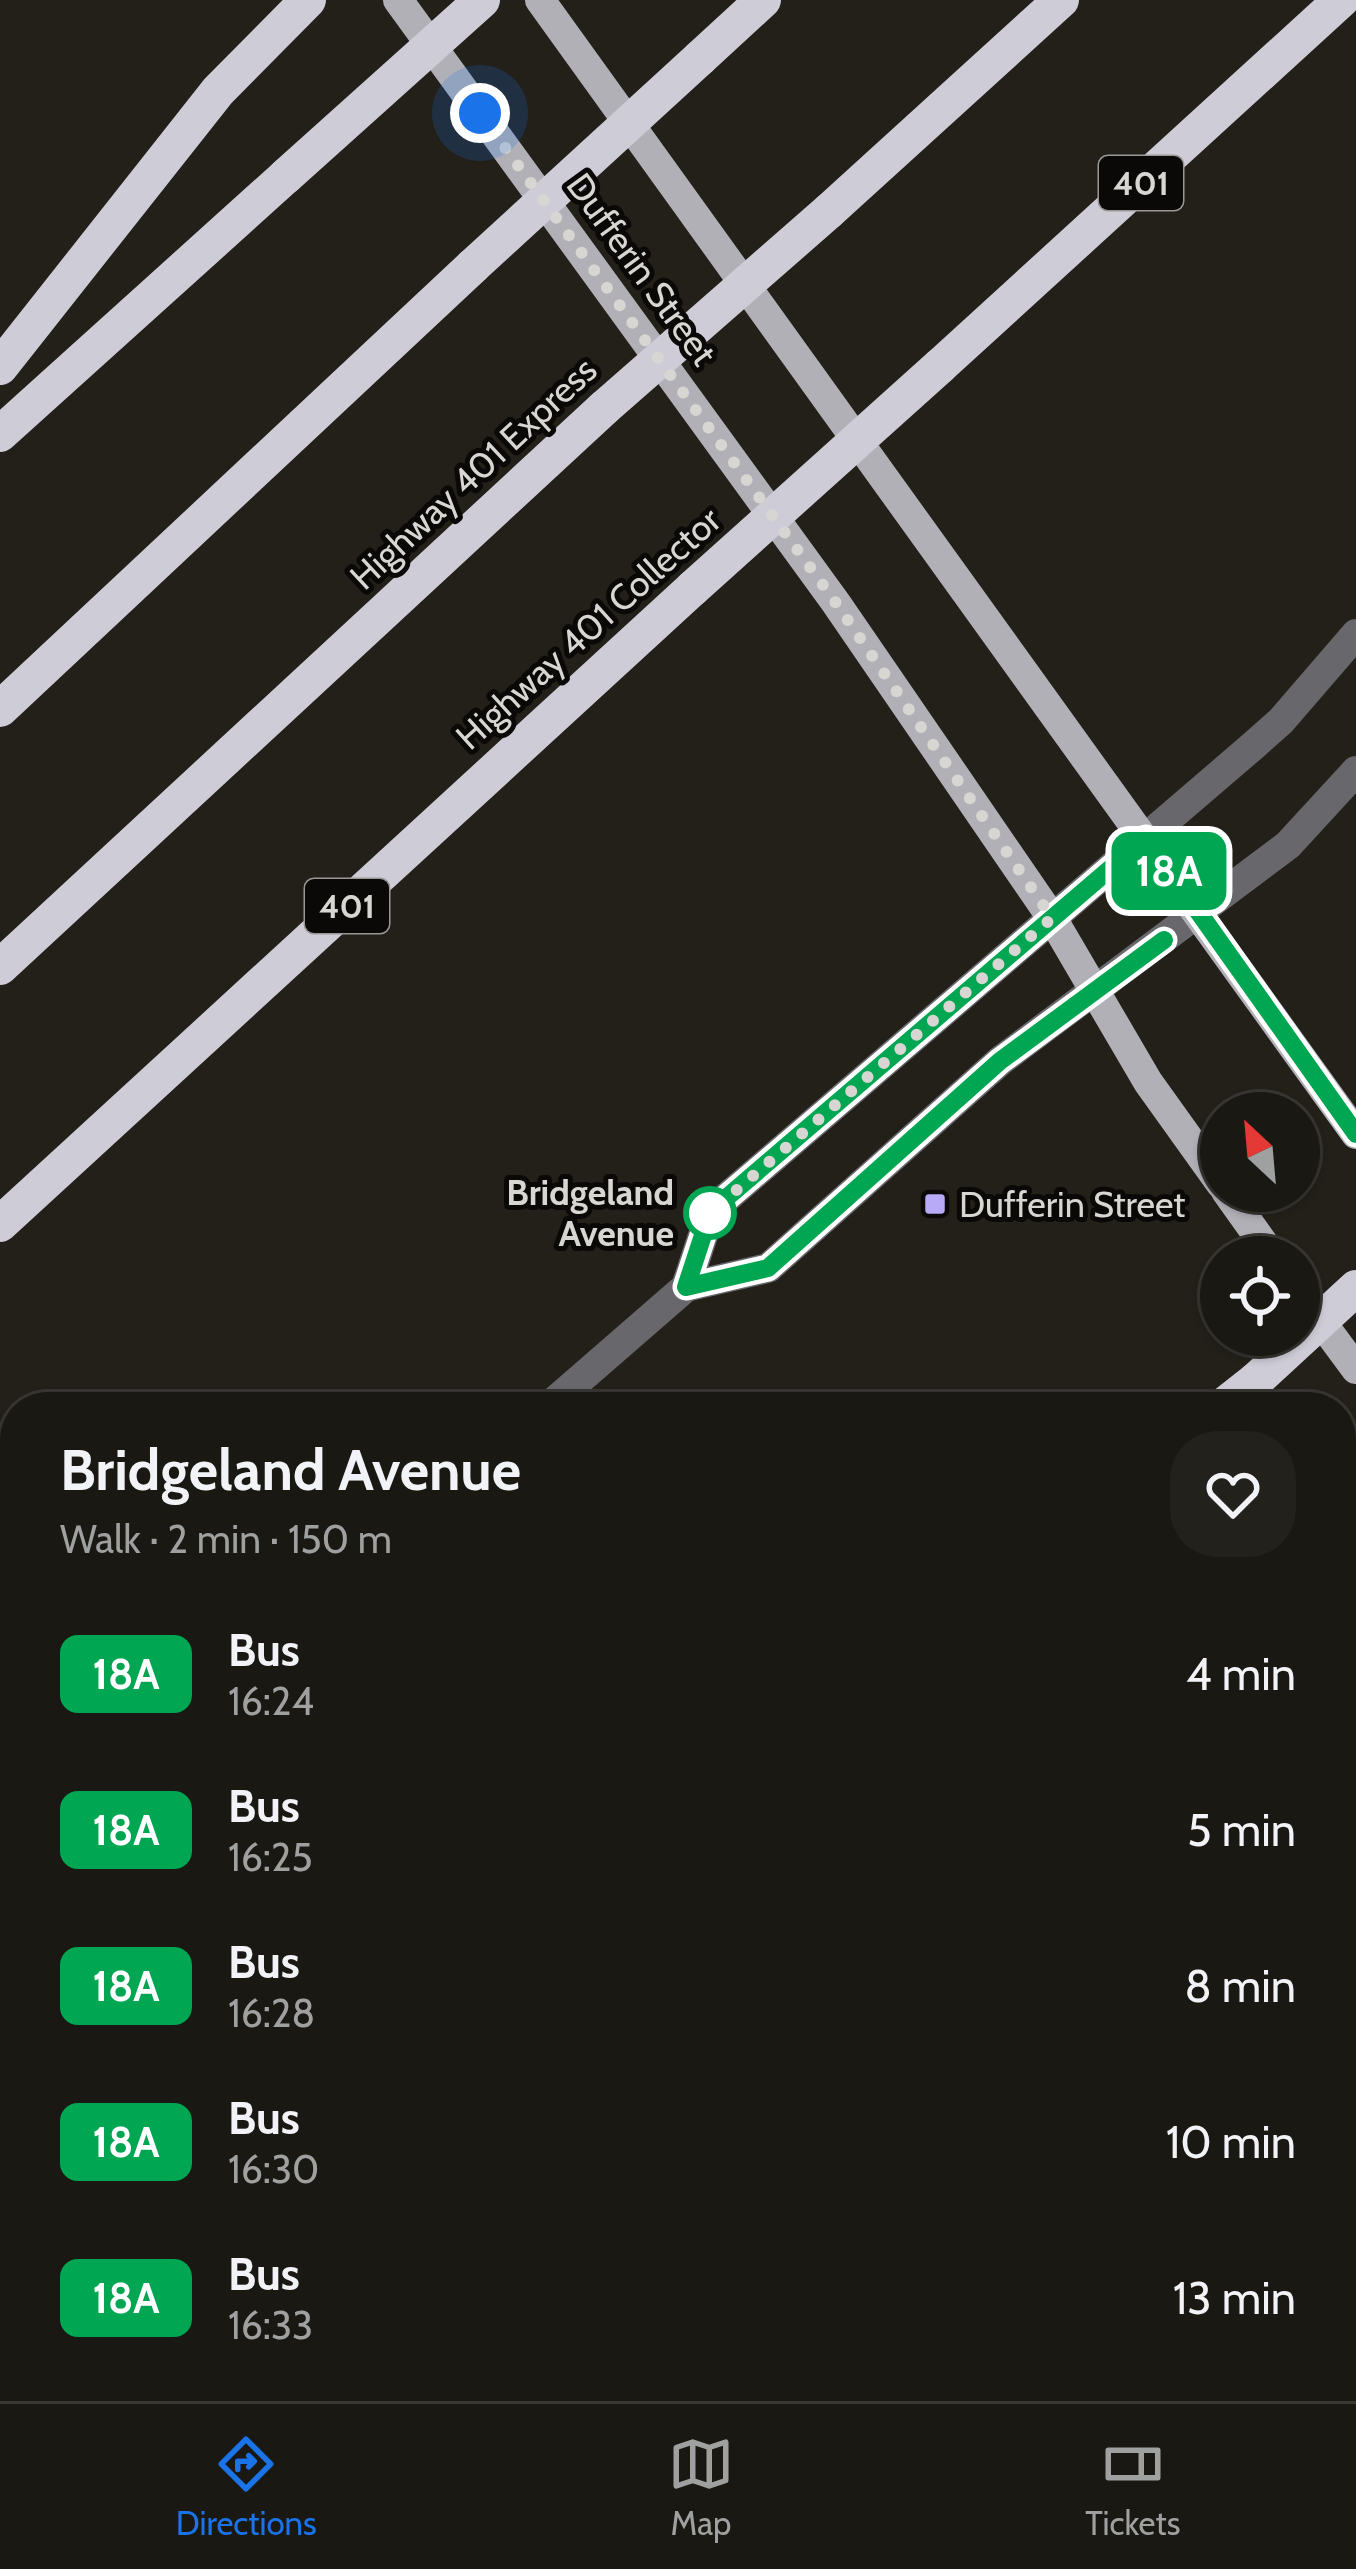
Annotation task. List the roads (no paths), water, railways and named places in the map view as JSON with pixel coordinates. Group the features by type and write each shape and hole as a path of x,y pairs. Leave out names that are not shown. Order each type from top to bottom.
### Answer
{"highway":[{"path":"0,367 218,92 308,0"},
{"path":"0,434 482,0"},
{"path":"0,709 763,0"},
{"name":"Highway 401 Express","path":"0,967 604,408 1061,0"},
{"name":"Highway 401 Collector","path":"0,1224 1341,0"},
{"path":"1241,1392 1356,1288"}],"main road":[{"name":"Dufferin Street","path":"398,0 836,603 1052,918 1148,1082 1200,1155"},
{"name":"Dufferin Street","path":"540,0 1356,1134"},
{"path":"1320,1320 1356,1369"}],"street":[{"path":"686,1287 711,1211 1281,721 1356,634"},
{"path":"565,1392 686,1287 768,1268 1000,1061 1288,845 1356,771"}],"place":[{"name":"Dufferin Street","path":"935,1204"},
{"name":"Bridgeland Avenue","path":"710,1213"}]}
